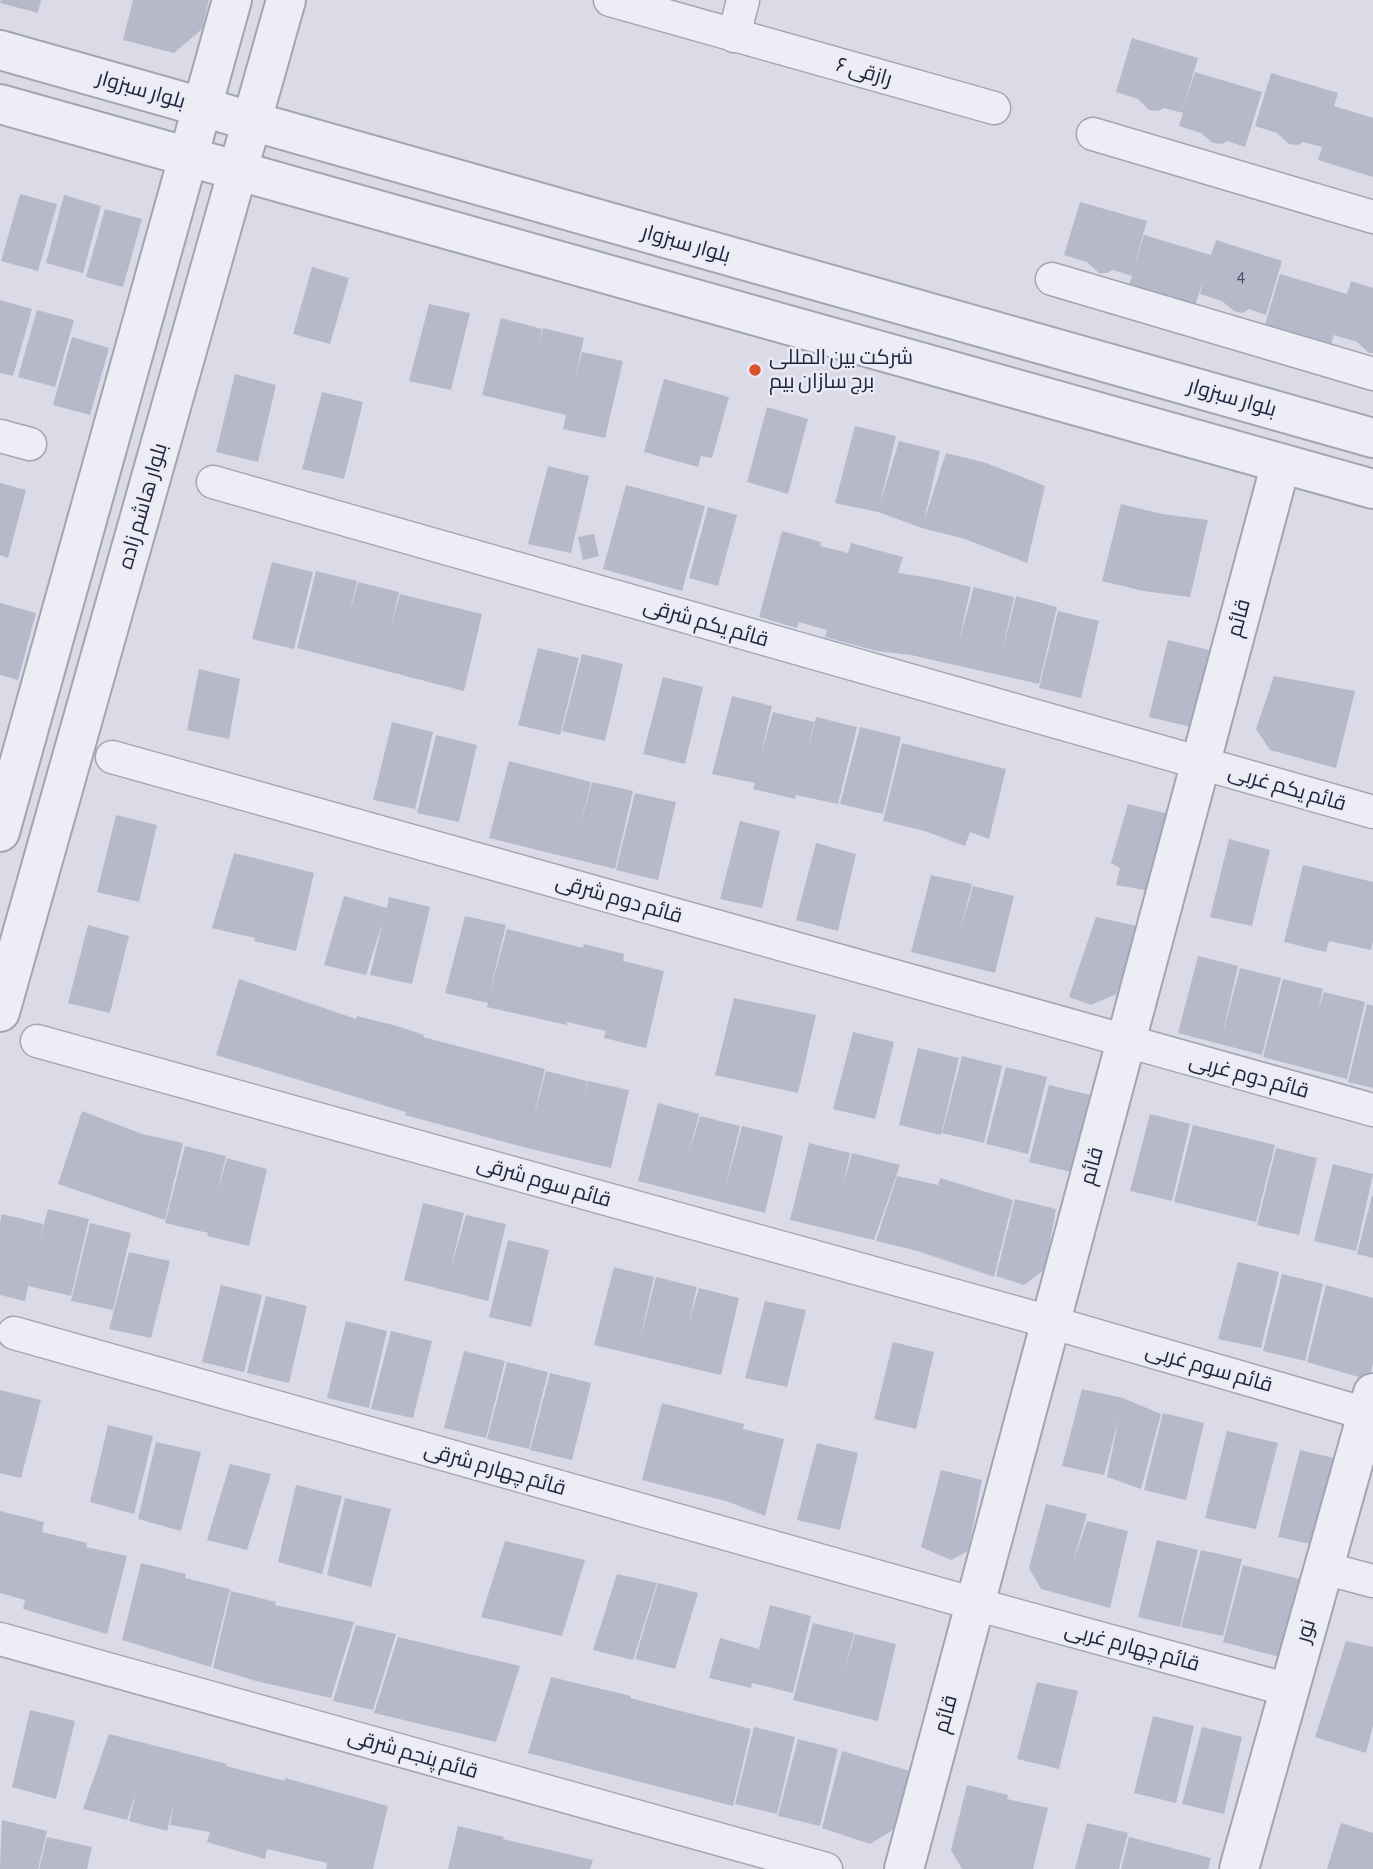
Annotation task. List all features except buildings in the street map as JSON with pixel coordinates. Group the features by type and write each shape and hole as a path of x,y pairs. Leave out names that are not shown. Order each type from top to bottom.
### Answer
{"street":[{"path":"0,832 232,0"},
{"name":"بلوار هاشم زاده","path":"0,1012 286,0"},
{"name":"رازقی ۶","path":"610,0 994,108"},
{"path":"734,36 743,0"},
{"name":"بلوار سبزوار","path":"0,50 1373,438"},
{"path":"0,104 1373,489"},
{"path":"1093,134 1373,217"},
{"path":"1052,279 1373,374"},
{"path":"0,436 30,444"},
{"name":"قائم","path":"904,1869 1281,463"},
{"name":"قائم یکم شرقی","path":"213,482 1200,764"},
{"name":"قائم دوم شرقی","path":"112,757 1126,1042"},
{"name":"قائم یکم غربی","path":"1200,764 1373,812"},
{"name":"قائم سوم شرقی","path":"37,1041 1050,1322"},
{"name":"قائم دوم غربی","path":"1126,1042 1373,1110"},
{"name":"قائم سوم غربی","path":"1050,1322 1370,1403"},
{"name":"قائم چهارم شرقی","path":"14,1333 975,1604"},
{"name":"نور","path":"1239,1869 1370,1403"},
{"path":"1324,1568 1373,1581"},
{"name":"قائم چهارم غربی","path":"975,1604 1289,1690"},
{"name":"قائم پنجم شرقی","path":"0,1639 825,1869"}],"place":[{"name":"شرکت بین المللی برج سازان بیم","path":"755,370"}]}
